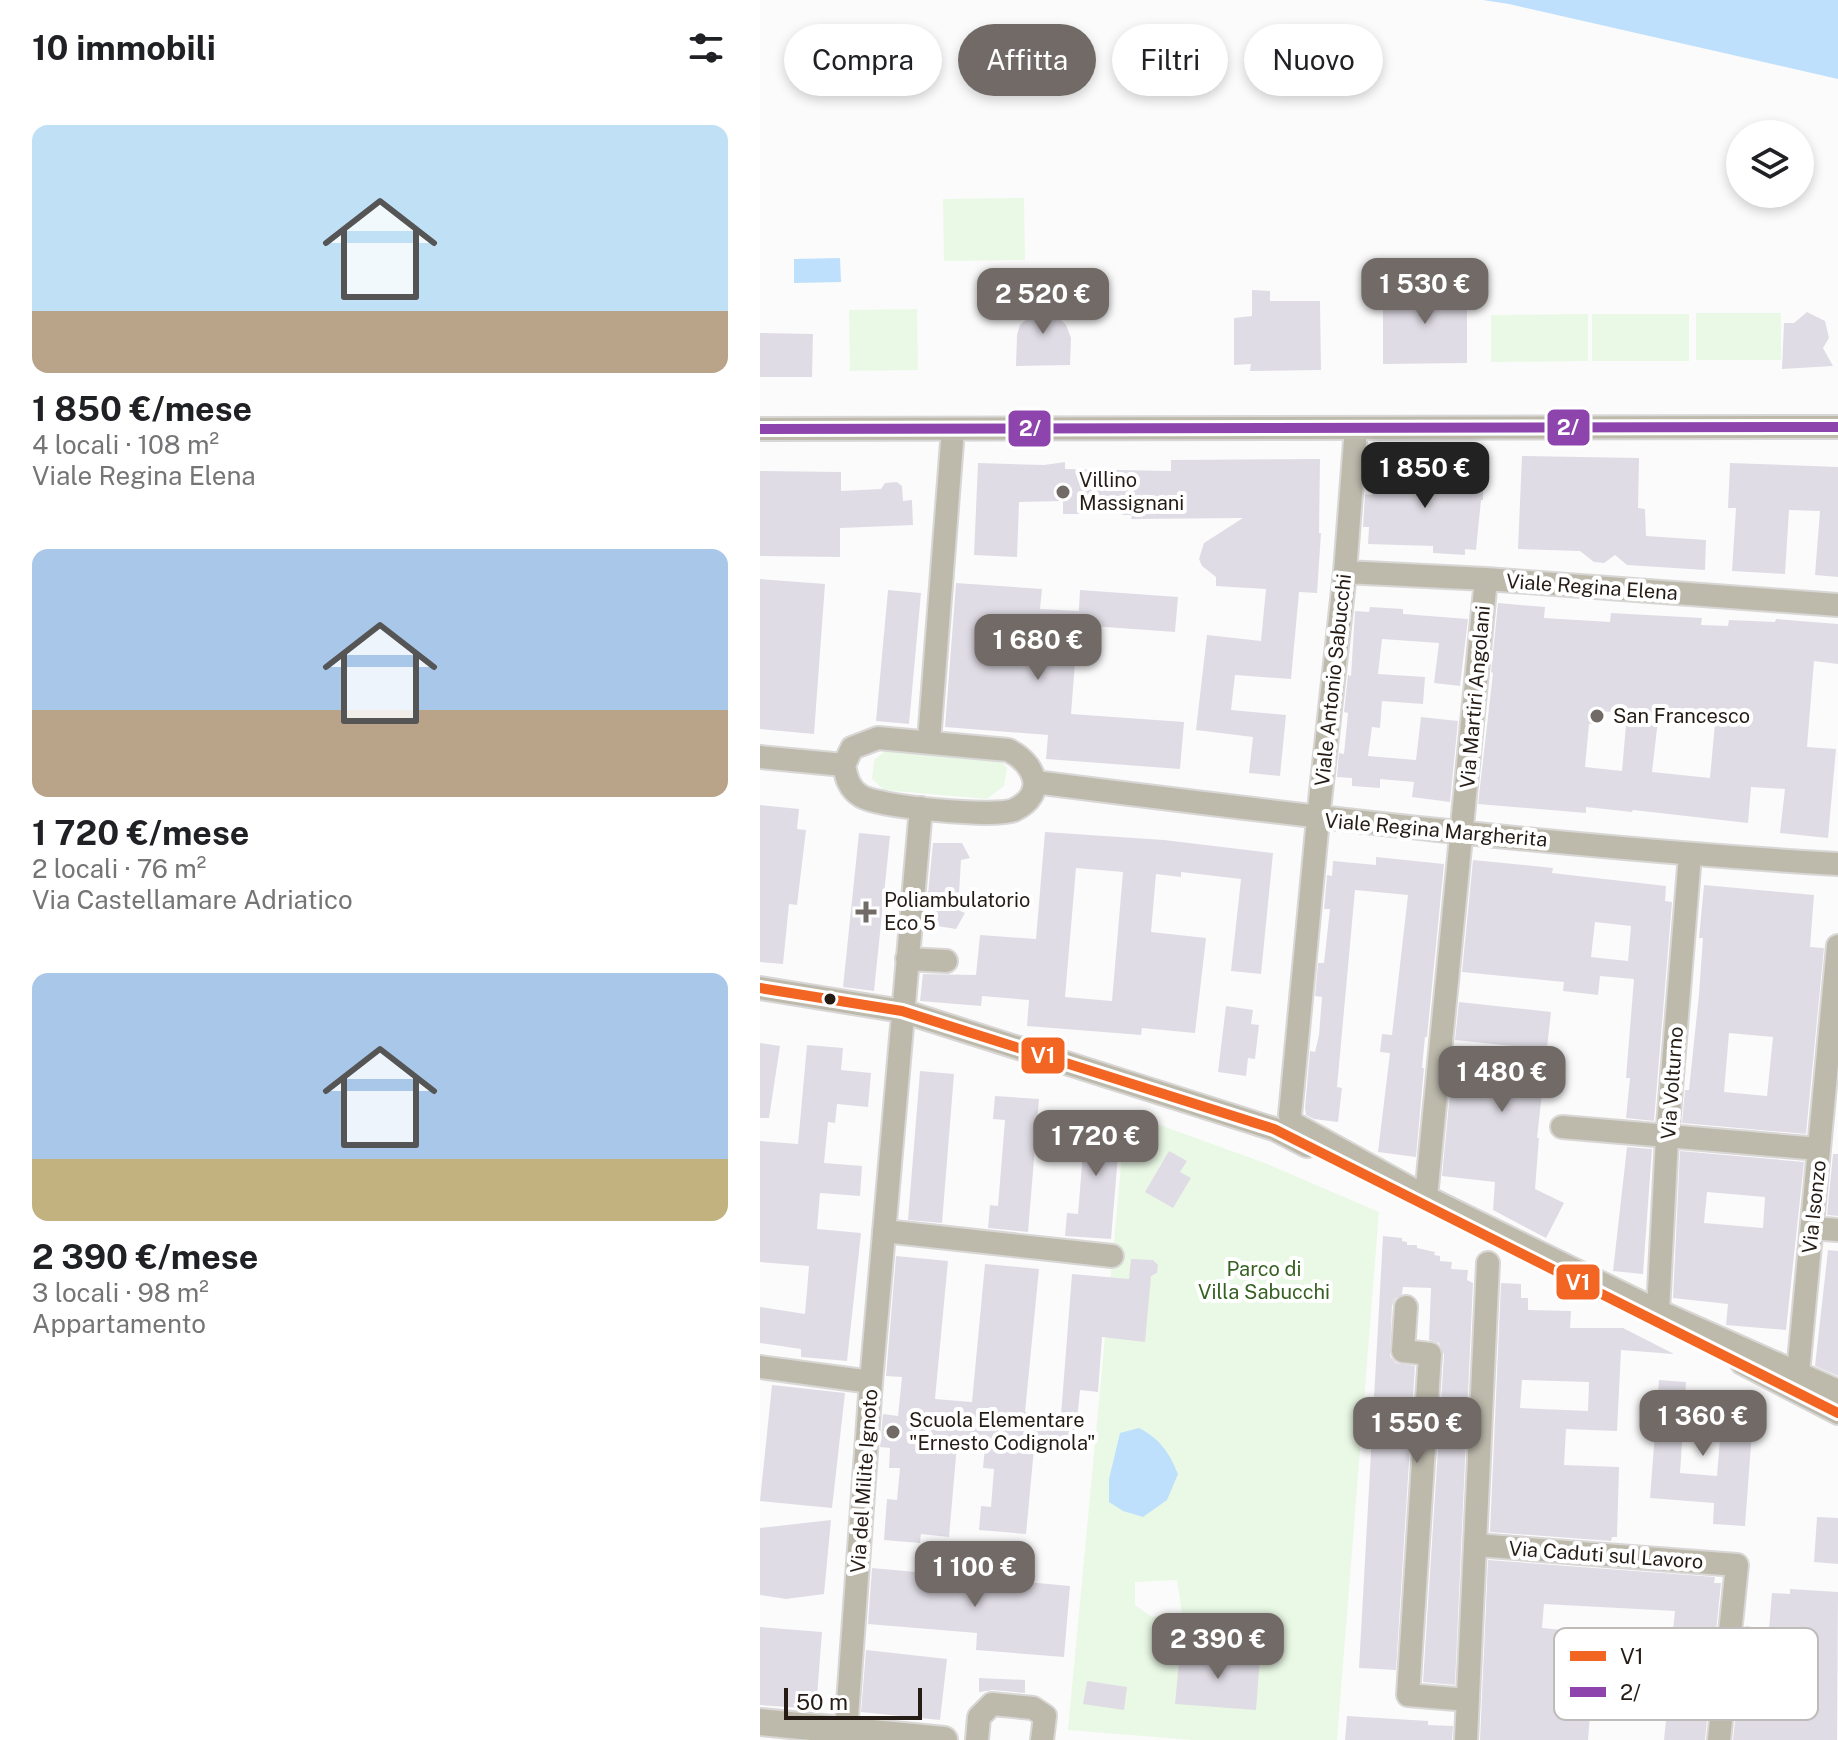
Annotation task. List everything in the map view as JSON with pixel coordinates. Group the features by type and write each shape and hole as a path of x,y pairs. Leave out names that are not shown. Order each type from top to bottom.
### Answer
{"main road":[{"path":"760,1722 841,1734 944,1740"}],"street":[{"path":"760,429 1838,427"},
{"name":"Viale Antonio Sabucchi","path":"1356,428 1345,572 1290,1115 1292,1123 1426,1197"},
{"path":"929,741 953,429"},
{"name":"Viale Regina Elena","path":"1345,572 1486,579 1838,605"},
{"name":"Via Martiri Angolani","path":"1426,1197 1486,579"},
{"path":"878,738 929,741 1008,750 1026,761 1035,782 1028,798 1021,805 1000,813 921,808 872,802 857,795 847,781 844,765 852,748 864,741 878,738"},
{"path":"760,757 844,765"},
{"name":"Viale Regina Margherita","path":"1035,782 1318,819 1690,855 1838,864"},
{"name":"Via del Milite Ignoto","path":"841,1734 921,808"},
{"name":"Via Volturno","path":"1658,1311 1667,1138 1690,855"},
{"name":"Via Isonzo","path":"1798,1373 1838,946"},
{"path":"907,959 946,961"},
{"path":"760,988 902,1011 1274,1129 1838,1413"},
{"path":"1562,1127 1819,1149"},
{"path":"1426,1197 1658,1311 1838,1391"},
{"path":"1812,1228 1838,1230"},
{"path":"884,1231 1112,1256"},
{"path":"1466,1740 1488,1263"},
{"path":"1406,1307 1403,1351 1430,1354 1408,1695 1468,1700"},
{"path":"760,1367 871,1382"},
{"name":"Via Caduti sul Lavoro","path":"1476,1545 1737,1565 1731,1628"},
{"path":"977,1740 979,1717 992,1704 1033,1708 1045,1716 1042,1740"},
{"name":"Via Caduti sul Lavoro","path":"1719,1740 1721,1720"}],"green space":[{"path":"1024,198 1025,260 944,261 943,199"},
{"path":"917,309 918,370 850,371 849,310"},
{"path":"1696,313 1781,313 1781,360 1696,360"},
{"path":"1588,314 1588,361 1491,362 1491,315"},
{"path":"1592,314 1689,314 1689,361 1592,361"},
{"path":"888,749 998,757 1007,768 1004,786 987,799 884,790 872,779 874,760"},
{"name":"Parco di Villa Sabucchi","path":"1126,1113 1265,1163 1379,1212 1337,1740 1192,1740 1068,1730","holes":["1177,1580 1182,1613 1152,1617 1135,1605 1135,1582"]}],"water":[{"path":"1483,0 1838,0 1838,79 1509,4"},
{"path":"840,258 841,282 794,283 794,259"},
{"path":"1139,1428 1163,1447 1178,1474 1167,1500 1143,1517 1123,1511 1109,1502 1109,1479 1120,1433"}],"building":[{"path":"1457,285 1457,300 1467,300 1467,363 1383,364 1383,299 1392,299 1392,286"},
{"path":"1252,290 1270,291 1270,301 1320,301 1321,370 1250,371 1251,364 1234,365 1234,318 1252,316"},
{"path":"1038,294 1052,294 1052,299 1058,303 1058,317 1066,325 1071,338 1070,365 1016,366 1020,325 1029,317 1030,303"},
{"path":"1807,312 1825,321 1829,338 1823,348 1833,366 1782,369 1784,323 1794,323"},
{"path":"760,333 813,334 812,377 760,377"},
{"path":"1522,456 1639,458 1638,508 1645,509 1646,536 1706,540 1705,570 1627,565 1615,555 1604,563 1594,562 1580,551 1518,549"},
{"path":"1320,459 1321,533 1317,593 1299,592 1291,679 1235,675 1231,710 1286,715 1280,776 1249,773 1253,737 1196,730 1207,635 1261,641 1266,589 1216,586 1216,577 1202,566 1199,559 1204,543 1243,518 1131,519 1132,515 1122,515 1122,511 1063,514 1063,501 1019,502 1017,557 974,555 978,463 1044,465 1065,462 1065,469 1171,471 1171,460"},
{"path":"1730,463 1838,467 1838,577 1815,575 1820,511 1789,510 1785,574 1732,571 1736,508 1728,508"},
{"path":"1437,467 1471,467 1472,478 1483,478 1476,550 1465,549 1465,555 1433,553 1433,546 1368,544 1369,527 1363,527 1365,494 1372,495 1374,469 1400,470 1399,474 1438,474"},
{"path":"760,471 841,472 841,491 881,489 885,483 897,482 902,486 903,501 912,500 913,525 840,528 840,557 760,556"},
{"path":"760,579 825,584 814,734 760,729"},
{"path":"956,583 1042,589 1040,609 1079,611 1071,714 1184,722 1180,769 1046,759 1048,735 945,727"},
{"path":"888,590 921,593 909,724 876,721"},
{"path":"1080,590 1178,597 1175,632 1078,625"},
{"path":"1498,603 1545,607 1544,618 1610,622 1611,613 1702,618 1701,625 1728,626 1729,620 1775,622 1776,619 1838,624 1838,664 1814,661 1807,747 1836,749 1828,838 1780,833 1785,789 1751,787 1748,823 1633,810 1586,807 1586,813 1478,804","holes":["1597,711 1627,713 1622,771 1585,767 1589,724 1596,724","1658,720 1715,723 1710,778 1652,772"]},
{"path":"1370,607 1403,609 1403,614 1468,619 1460,686 1434,683 1439,643 1382,639 1378,674 1425,677 1423,704 1382,701 1380,728 1372,727 1368,756 1416,760 1421,717 1458,721 1450,802 1412,797 1414,782 1380,779 1380,788 1352,786 1352,778 1337,777 1339,753 1344,754 1348,713 1344,712 1348,675 1351,676 1355,611 1369,612"},
{"path":"760,805 799,809 797,829 806,830 797,905 789,904 783,964 760,962"},
{"path":"1045,832 1164,840 1273,853 1261,974 1231,971 1241,879 1181,872 1181,877 1156,874 1151,932 1206,938 1195,1033 1142,1028 1141,1035 1027,1026 1029,1000 982,996 981,1006 920,1001 923,974 976,975 980,935 1036,939","holes":["1076,868 1123,872 1112,1001 1065,997"]},
{"name":"Poliambulatorio Eco 5","path":"859,833 890,836 874,991 843,987"},
{"path":"933,843 962,843 970,858 961,860 958,910 965,913 956,929 925,924"},
{"path":"1376,857 1444,864 1422,1068 1416,1157 1378,1152 1390,1053 1380,1052 1382,1034 1392,1035 1408,895 1355,890 1337,1087 1342,1088 1338,1122 1314,1119 1306,1115 1305,1108 1310,1051 1315,1052 1319,1035 1322,997 1315,996 1318,963 1324,963 1330,909 1324,909 1327,875 1332,876 1333,861 1376,865"},
{"path":"1473,860 1553,868 1552,873 1666,886 1665,901 1672,902 1654,1121 1626,1118 1634,979 1600,976 1598,995 1563,991 1564,982 1462,972","holes":["1595,922 1631,926 1628,961 1591,957"]},
{"path":"1704,885 1814,895 1810,947 1824,948 1806,1134 1682,1123 1685,1090 1689,1090 1699,994 1703,938 1699,938","holes":["1729,1033 1773,1037 1767,1096 1724,1092"]},
{"path":"1459,1002 1551,1012 1537,1138 1535,1189 1564,1203 1546,1238 1493,1210 1495,1182 1442,1176 1452,1071 1510,1078 1513,1046 1455,1040"},
{"path":"1226,1006 1253,1010 1251,1024 1259,1025 1255,1059 1248,1058 1246,1076 1218,1072"},
{"path":"760,1043 780,1046 769,1118 760,1118"},
{"path":"807,1045 843,1048 841,1070 871,1073 868,1107 837,1104 835,1123 828,1122 824,1163 862,1166 860,1196 820,1193 817,1229 861,1233 847,1361 801,1357 801,1349 760,1343 760,1307 805,1314 809,1266 760,1262 760,1141 798,1144"},
{"path":"920,1071 954,1074 942,1223 908,1220"},
{"path":"995,1096 1039,1099 1028,1232 988,1228 990,1205 998,1206 1005,1120 993,1119"},
{"path":"1077,1116 1121,1119 1111,1239 1065,1236 1067,1213 1078,1214 1084,1140 1075,1139"},
{"path":"1627,1147 1652,1149 1643,1274 1613,1271"},
{"path":"1169,1151 1187,1161 1180,1172 1191,1178 1173,1208 1145,1192"},
{"path":"1680,1151 1804,1162 1786,1330 1726,1325 1728,1304 1673,1298","holes":["1707,1192 1765,1197 1763,1228 1704,1223"]},
{"path":"1833,1154 1838,1154 1838,1216 1827,1215"},
{"path":"1383,1236 1402,1238 1407,1245 1417,1245 1417,1248 1435,1252 1434,1255 1440,1256 1440,1261 1452,1262 1451,1269 1468,1270 1467,1280 1473,1283 1455,1685 1423,1682 1444,1355 1439,1343 1429,1340 1431,1288 1403,1287 1402,1294 1392,1306 1390,1356 1396,1363 1415,1366 1396,1670 1359,1668"},
{"path":"1828,1250 1838,1251 1838,1376 1815,1366"},
{"path":"896,1256 948,1261 935,1399 972,1402 985,1264 1039,1269 1025,1412 1061,1415 1072,1274 1129,1279 1131,1259 1153,1260 1158,1265 1157,1273 1151,1276 1145,1342 1102,1337 1098,1392 1080,1390 1075,1441 1035,1438 1026,1534 979,1530 981,1506 991,1507 994,1469 983,1468 985,1447 957,1445 949,1537 921,1534 920,1543 884,1540 887,1499 897,1500 900,1468 889,1468 890,1448 880,1447 883,1414 898,1416 902,1377 886,1376"},
{"path":"1501,1283 1521,1284 1521,1298 1528,1298 1528,1310 1571,1311 1570,1328 1623,1328 1674,1354 1621,1350 1617,1431 1566,1429 1564,1465 1619,1467 1617,1537 1612,1537 1611,1541 1490,1532","holes":["1522,1380 1589,1382 1588,1411 1520,1408"]},
{"path":"1659,1380 1686,1382 1680,1473 1717,1476 1723,1402 1754,1404 1745,1526 1713,1524 1714,1503 1650,1498"},
{"path":"772,1385 845,1393 832,1508 760,1501"},
{"path":"1817,1517 1838,1518 1838,1564 1814,1562"},
{"path":"831,1520 824,1594 786,1599 760,1595 760,1528"},
{"path":"1488,1560 1715,1577 1714,1583 1721,1583 1716,1628 1673,1628 1675,1611 1544,1604 1542,1628 1554,1629 1554,1720 1590,1720 1588,1740 1480,1740"},
{"path":"872,1568 1070,1586 1064,1657 976,1650 977,1633 868,1624"},
{"path":"1790,1589 1838,1592 1837,1740 1733,1740 1735,1720 1818,1720 1818,1628 1769,1628 1772,1593 1790,1594"},
{"path":"760,1627 822,1632 816,1709 760,1705"},
{"path":"866,1650 947,1659 940,1720 861,1712"},
{"path":"1180,1652 1260,1657 1256,1710 1175,1704"},
{"path":"979,1678 1025,1680 1025,1693 979,1692"},
{"path":"1087,1681 1127,1687 1124,1710 1083,1704"},
{"path":"1347,1716 1428,1721 1428,1725 1453,1726 1452,1740 1345,1740"},
{"path":"1666,1720 1707,1720 1705,1740 1664,1740"}],"transit line":[{"name":"2/","path":"760,429 1838,427"},
{"name":"V1","path":"760,988 902,1011 1274,1129 1838,1413"}],"place":[{"name":"Villino Massignani","path":"1063,492"},
{"name":"San Francesco","path":"1597,716"},
{"name":"Poliambulatorio Eco 5","path":"866,912"},
{"name":"Scuola Elementare \"Ernesto Codignola\"","path":"893,1432"}]}
